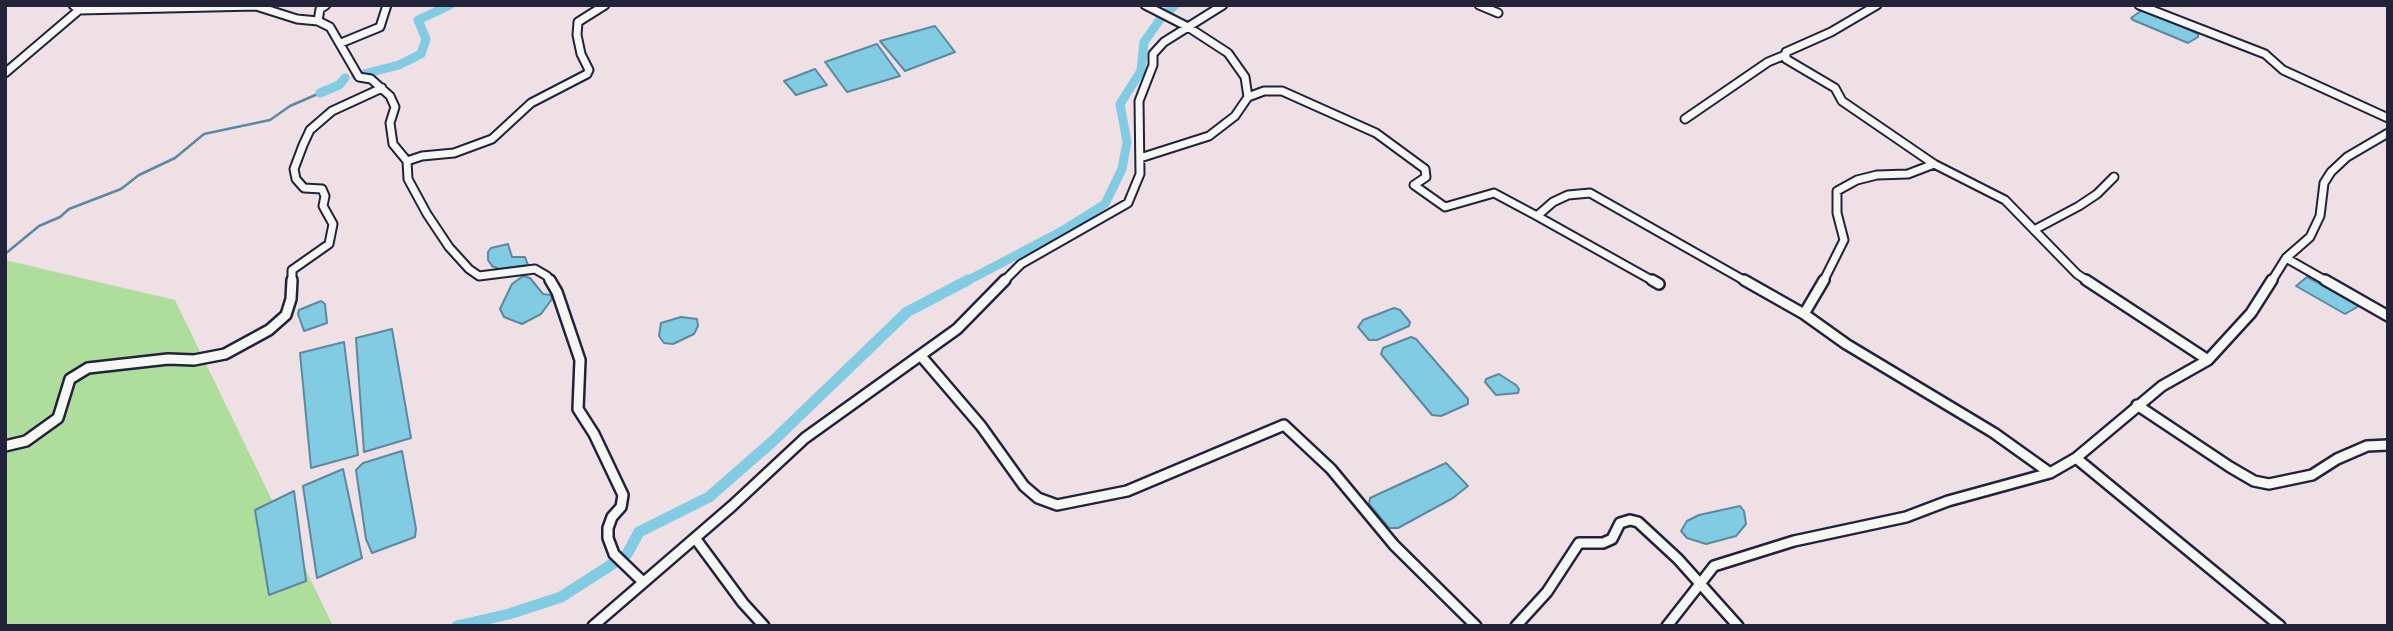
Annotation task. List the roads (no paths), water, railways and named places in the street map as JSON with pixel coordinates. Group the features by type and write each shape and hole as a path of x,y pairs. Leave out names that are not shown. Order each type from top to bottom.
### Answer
{"street":[{"path":"318,21 320,9 326,5"},
{"path":"341,43 380,27 387,5"},
{"path":"407,161 422,156 454,153 492,139 531,103 587,74 589,70 581,54 577,35 578,22 605,5"},
{"path":"1145,5 1188,27 1228,53 1245,77 1248,97"},
{"path":"593,626 805,438 957,329 1021,264 1128,203 1140,174 1139,101 1153,65 1153,54 1164,42 1223,5"},
{"path":"1479,5 1498,13"},
{"path":"1685,119 1768,62 1831,32 1877,5"},
{"path":"2139,5 2265,54 2283,70 2388,118"},
{"path":"5,73 76,8 256,6 297,19 318,21 330,27 359,77 371,79 390,96 395,107 390,123 393,144 407,161 408,179 449,247 479,276 535,269 547,276 557,292 580,360 578,409 594,434 623,495 621,507 612,517 608,528 608,538 614,554 642,581"},
{"path":"1785,55 1791,63 1835,88 1842,101 1934,164 2005,200 2077,274 2208,360"},
{"path":"5,446 26,441 58,418 70,379 88,368 168,359 194,360 225,354 269,330 286,315 292,299 292,270 329,244 332,235 333,224 323,206 325,197 322,189 304,188 296,179 294,169 303,145 310,130 332,111 382,88"},
{"path":"1140,158 1209,135 1236,116 1248,97 1264,91 1282,91 1376,133 1425,169 1426,177 1414,185 1445,207 1494,193 1659,284"},
{"path":"1667,626 1714,566 1794,541 1906,517 1948,501 2050,473 2076,458 2162,386 2208,360 2251,313 2287,258 2310,237 2320,216 2324,183 2331,172 2347,157 2388,133"},
{"path":"1804,314 1842,248 1837,191 1857,180 1877,175 1908,174 1934,164"},
{"path":"2034,230 2097,194 2114,177"},
{"path":"1536,216 1553,202 1568,195 1578,191 1590,193 1804,314 1846,344 1994,433 2050,473"},
{"path":"2287,258 2388,316"},
{"path":"921,356 981,426 1024,486 1038,498 1057,505 1127,491 1284,425 1331,469 1394,545 1476,626"},
{"path":"2137,405 2230,467 2254,481 2269,484 2312,475 2337,459 2367,446 2388,445"},
{"path":"2076,458 2280,626"},
{"path":"1516,626 1547,592 1578,543 1603,543 1612,539 1620,523 1630,520 1639,522 1738,626"},
{"path":"695,538 743,603 764,626"}],"water":[{"path":"2145,8 2198,34 2198,37 2188,43 2131,18"},
{"path":"935,26 955,52 905,71 880,41"},
{"path":"877,44 900,76 847,92 825,62"},
{"path":"815,69 827,85 796,95 784,81"},
{"path":"508,244 512,257 525,257 528,265 499,269 492,266 488,260 488,252 491,248"},
{"path":"523,276 530,278 543,294 551,295 552,299 541,314 522,324 504,317 500,309 512,284"},
{"path":"2307,277 2359,306 2345,314 2296,286"},
{"path":"321,301 325,304 327,323 304,331 299,310"},
{"path":"1394,308 1400,310 1410,322 1409,326 1377,340 1369,340 1358,327 1363,320"},
{"path":"681,317 697,319 698,326 694,334 673,344 664,343 659,336 661,323"},
{"path":"392,329 411,438 364,452 356,338"},
{"path":"1411,337 1416,339 1468,399 1468,404 1441,416 1432,415 1381,354 1383,348"},
{"path":"344,342 358,455 311,468 300,353"},
{"path":"1499,374 1516,385 1518,393 1496,395 1485,382 1486,379"},
{"path":"402,451 416,529 415,537 372,553 366,539 356,470 363,463"},
{"path":"1446,463 1468,486 1453,498 1398,528 1389,528 1369,504 1370,498"},
{"path":"343,469 362,558 317,578 303,486"},
{"path":"294,491 306,581 269,595 255,510"},
{"path":"1740,506 1744,511 1746,524 1736,536 1706,544 1687,538 1681,531 1687,521 1699,515"}],"waterway":[{"path":"356,76 399,65 421,54 426,39 418,20 450,5"},
{"path":"965,282 1062,231 1105,204 1122,169 1127,142 1120,104 1141,71 1144,42 1161,18 1175,5"},
{"path":"320,93 339,85 345,78"},
{"path":"5,254 39,226 60,217 69,209 121,189 139,175 175,158 204,134 270,120 290,106 320,93"},
{"path":"457,626 509,614 561,597 614,563 627,554 639,532 709,497 773,441 907,312 968,280"}]}
